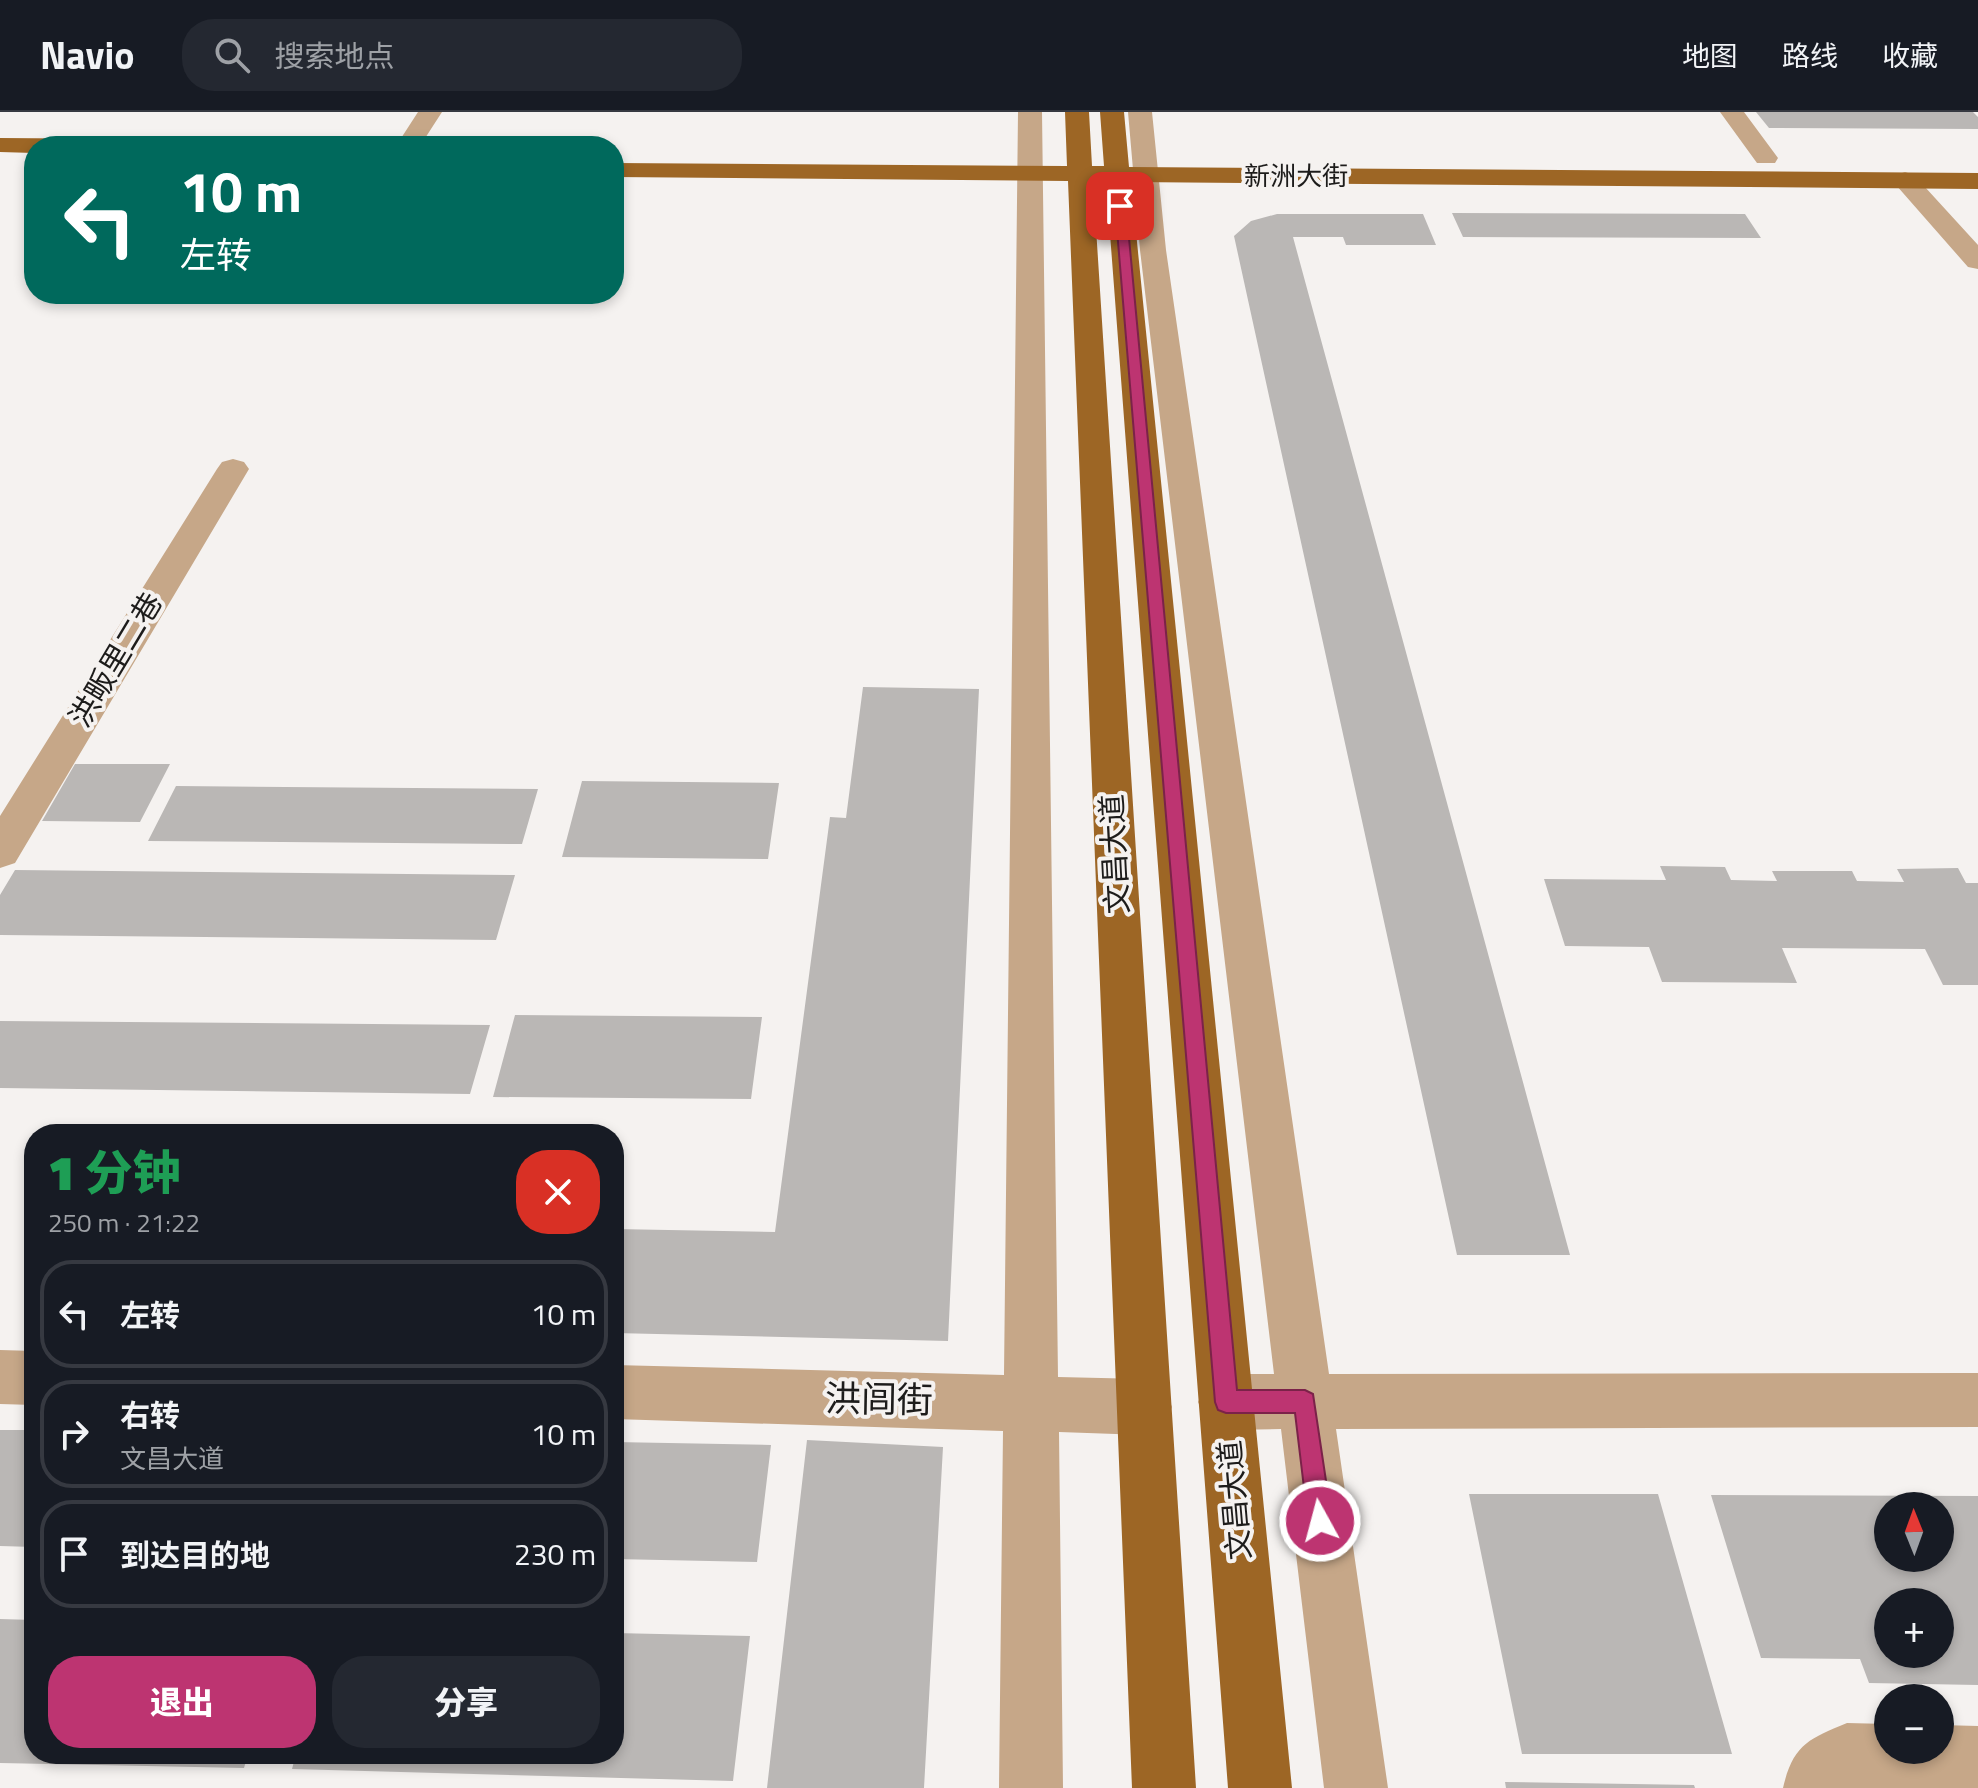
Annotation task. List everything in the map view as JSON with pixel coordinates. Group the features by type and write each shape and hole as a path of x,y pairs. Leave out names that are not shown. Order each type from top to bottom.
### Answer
{"main road":[{"path":"0,145 24,145"},
{"name":"新洲大街","path":"624,169 1030,146"},
{"name":"新洲大街","path":"1112,146 1978,181"},
{"name":"新洲大街","path":"624,150 1112,146 1978,160"},
{"name":"文昌大道","path":"1112,146 1260,1788"},
{"name":"文昌大道","path":"1112,146 1144,1407 1164,1788"},
{"path":"0,165 24,166"}],"street":[{"path":"414,136 430,112"},
{"path":"1732,112 1766,158"},
{"path":"1030,146 1031,1788"},
{"path":"1112,146 1153,250 1356,1788"},
{"path":"1905,180 1978,261"},
{"name":"洪畈里二巷","path":"0,851 233,469"},
{"path":"0,1377 24,1378"},
{"name":"洪闾街","path":"624,1392 1144,1407"},
{"path":"1226,1402 1978,1400"},
{"path":"1815,1788 1818,1774 1847,1755 1978,1758"}],"building":[{"path":"1756,112 1973,112 1978,117 1978,129 1769,128"},
{"path":"1452,213 1745,214 1761,238 1463,237"},
{"path":"1277,214 1423,214 1436,245 1346,245 1343,237 1293,237 1570,1255 1457,1255 1234,236 1251,221"},
{"path":"863,687 979,689 948,1341 624,1333 624,1229 775,1232 830,817 846,818"},
{"path":"75,764 170,764 140,822 42,821"},
{"path":"582,781 779,783 768,859 562,857"},
{"path":"176,786 538,789 522,844 148,841"},
{"path":"1660,866 1725,867 1731,880 1777,881 1772,871 1852,871 1857,881 1904,882 1897,869 1958,868 1966,883 1978,883 1978,985 1943,985 1925,949 1782,948 1797,983 1662,982 1649,947 1565,946 1544,879 1666,880"},
{"path":"15,870 515,875 496,940 0,935 0,895"},
{"path":"515,1015 762,1017 751,1099 493,1097"},
{"path":"0,1021 490,1025 470,1094 0,1088"},
{"path":"0,1430 24,1430 24,1547 0,1546"},
{"path":"807,1440 943,1447 924,1788 767,1788"},
{"path":"624,1442 771,1445 757,1562 624,1559"},
{"path":"1469,1494 1658,1494 1732,1754 1522,1754"},
{"path":"1711,1495 1874,1496 1874,1572 1954,1572 1954,1496 1978,1496 1978,1685 1869,1683 1860,1659 1761,1658"},
{"path":"0,1619 24,1620 24,1763 0,1763"},
{"path":"624,1633 750,1636 733,1781 292,1769 293,1764 624,1764"},
{"path":"49,1764 245,1764 244,1768"},
{"path":"1505,1782 1694,1785 1695,1788 1506,1788"}],"route":[{"path":"1120,206 1226,1402 1305,1402 1320,1521"}]}
